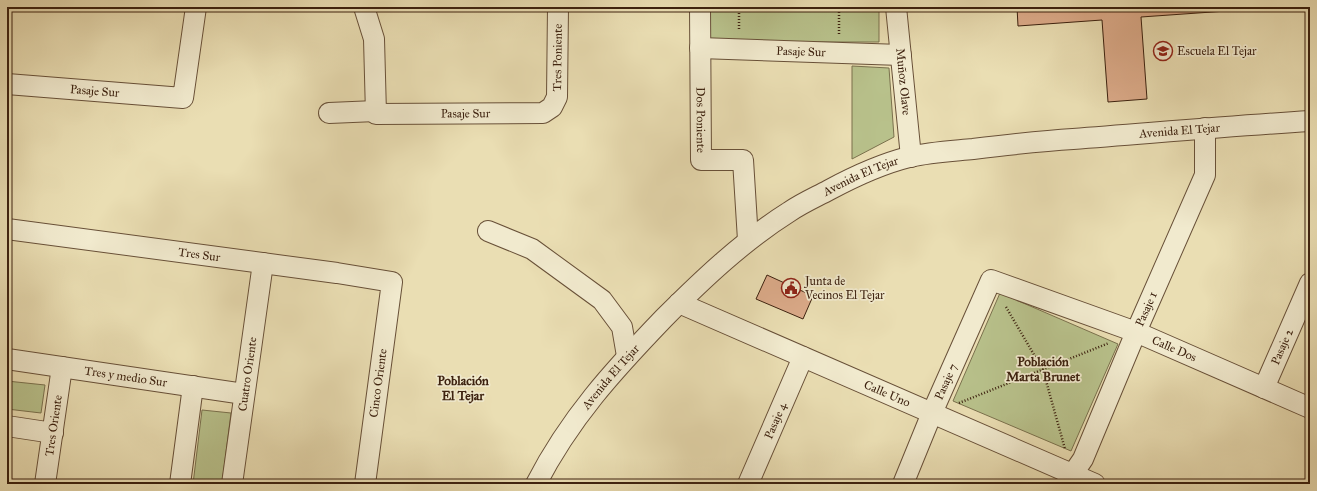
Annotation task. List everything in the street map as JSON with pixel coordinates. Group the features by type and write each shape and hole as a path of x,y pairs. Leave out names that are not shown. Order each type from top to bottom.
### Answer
{"street":[{"name":"Pasaje Sur","path":"7,84 183,98 196,7"},
{"path":"364,7 374,39 376,113"},
{"name":"Tres Poniente","path":"552,107 557,97 558,7"},
{"name":"Dos Poniente","path":"700,7 701,160 743,160 748,240"},
{"name":"Muñoz Olave","path":"896,7 911,157"},
{"name":"Pasaje Sur","path":"700,48 901,55"},
{"name":"Pasaje Sur","path":"329,113 543,113 552,107"},
{"name":"Avenida El Tejar","path":"536,484 562,439 604,382 627,356 679,303 748,240 790,211 848,180 883,165 911,157 1046,141 1310,120"},
{"name":"Pasaje 1","path":"1069,479 1083,459 1136,332 1205,175 1205,128"},
{"name":"Tres Sur","path":"7,229 263,263 392,282"},
{"path":"488,231 532,249 602,300 622,328 627,356"},
{"name":"Cuatro Oriente","path":"232,484 263,263"},
{"name":"Calle Dos","path":"991,280 1136,332 1310,408"},
{"name":"Pasaje 7","path":"903,484 932,413 991,280"},
{"name":"Cinco Oriente","path":"365,484 392,282"},
{"name":"Pasaje 2","path":"1264,388 1310,283"},
{"name":"Calle Uno","path":"679,303 932,413 1069,479 1095,484"},
{"name":"Pasaje 4","path":"748,484 803,357"},
{"name":"Tres y medio Sur","path":"7,359 244,394"},
{"name":"Tres Oriente","path":"45,484 62,367"},
{"path":"180,484 193,386"},
{"path":"7,426 53,433"}],"path":[{"path":"839,7 839,52"},
{"path":"991,280 1043,370 1069,479"},
{"path":"932,413 1136,332"}],"green space":[{"path":"696,7 879,7 879,42 696,42"},
{"path":"852,66 889,68 894,137 852,159"},
{"path":"1000,293 1118,344 1071,451 953,401"},
{"path":"7,381 45,385 41,413 7,409"},
{"path":"202,410 231,413 222,484 193,484"}],"building":[{"path":"1017,7 1283,7 1141,17 1147,99 1108,102 1102,20 1018,26"},
{"path":"767,275 813,296 803,319 756,299"}],"place":[{"name":"Escuela El Tejar","path":"1163,51"},
{"name":"Junta de Vecinos El Tejar","path":"791,288"}],"district":[{"name":"Población Marta Brunet","path":"1043,370"},
{"name":"Población El Tejar","path":"463,388"}]}
